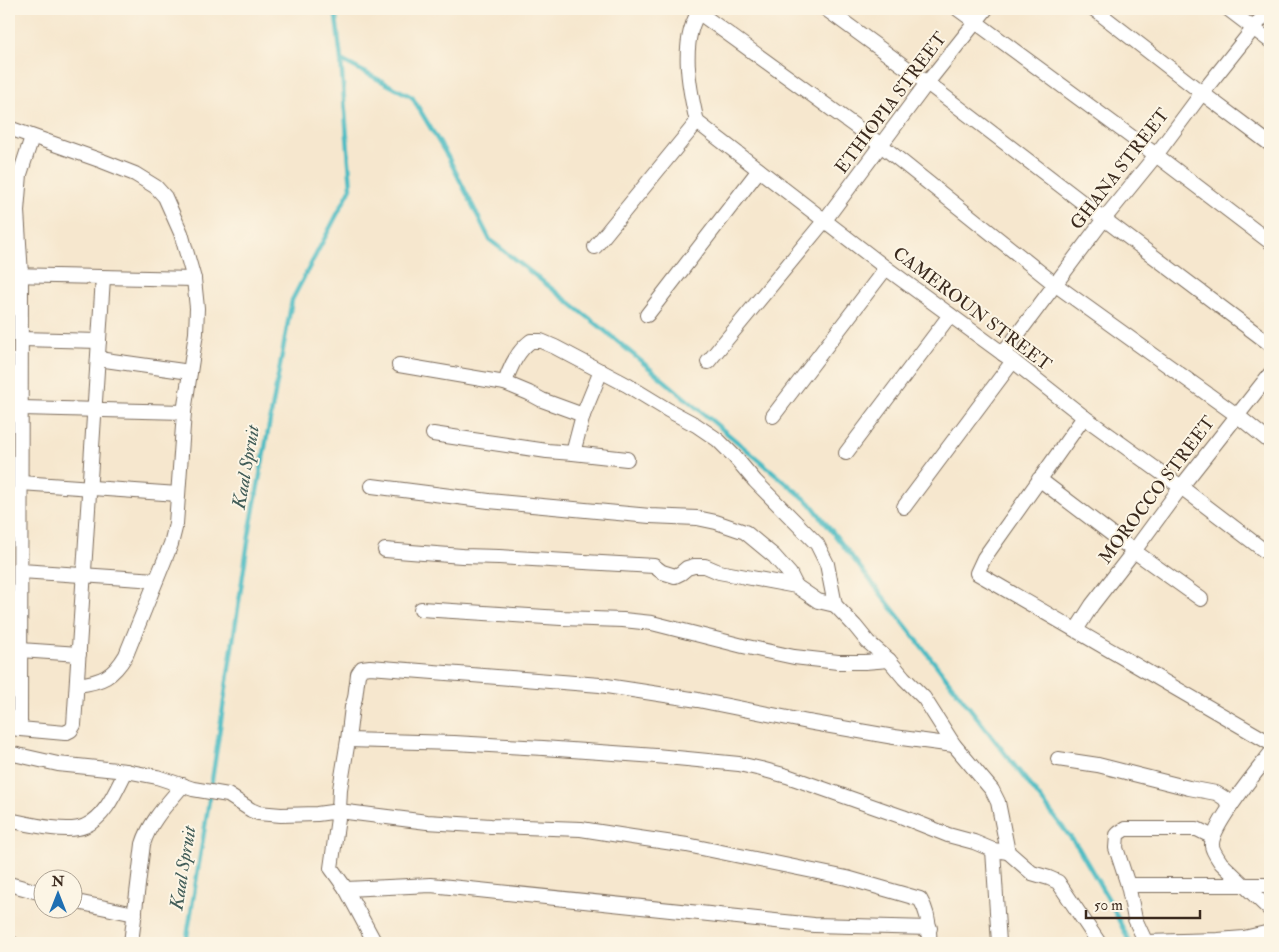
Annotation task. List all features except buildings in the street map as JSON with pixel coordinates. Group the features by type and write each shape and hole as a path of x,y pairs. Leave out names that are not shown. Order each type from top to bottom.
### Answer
{"street":[{"path":"826,9 927,83 1270,344"},
{"path":"958,9 1270,242"},
{"name":"ETHIOPIA STREET","path":"708,362 825,220 927,83 986,9"},
{"path":"1094,9 1270,144"},
{"path":"1228,9 1270,41"},
{"name":"GHANA STREET","path":"904,507 1008,358 1056,285 1104,219 1269,9"},
{"path":"595,247 697,122 691,92 687,48 690,31 698,10 881,145 1056,285 1238,416 1270,442"},
{"name":"CAMEROUN STREET","path":"697,122 886,268 1270,555"},
{"path":"9,128 135,174 156,187 165,197 181,233 194,279 197,308 196,332 184,412 176,524 170,544 122,663 100,681 93,684 77,685"},
{"path":"32,137 20,174 15,275 21,339 21,483 20,650 14,728 65,733 71,730 75,720 103,278"},
{"path":"647,315 759,170"},
{"path":"773,416 886,268"},
{"path":"15,275 194,279"},
{"path":"846,453 950,315"},
{"path":"21,339 99,341"},
{"path":"506,383 508,374 525,345 531,341 541,341 601,370 696,425 718,440 817,544 827,564 835,605"},
{"path":"98,359 190,372"},
{"path":"399,365 506,383 542,400 583,415"},
{"path":"573,453 583,415 601,370"},
{"name":"MOROCCO STREET","path":"1076,630 1092,605 1181,487 1270,374"},
{"path":"21,408 184,412"},
{"path":"1084,417 984,558 977,573 1270,743"},
{"path":"433,434 547,451 627,459"},
{"path":"1039,479 1201,599"},
{"path":"21,483 178,494"},
{"path":"372,486 489,501 650,516 698,518 716,522 745,532 774,556 790,574 796,586"},
{"path":"384,550 654,566 662,572 675,576 687,568 705,566 719,572 796,586 818,600 835,605 868,642 924,698 954,745 992,790 998,802 1008,852"},
{"path":"20,571 156,580"},
{"path":"421,609 652,623 743,646 794,656 838,662 888,660"},
{"path":"20,650 79,654"},
{"path":"375,943 346,889 331,868 352,707 358,674 362,668 370,667 600,686 698,700 808,722 954,745"},
{"path":"348,740 454,743 656,756 740,764 787,776 993,850 1008,852 1032,873 1058,882 1099,943"},
{"path":"9,753 58,764 126,771 157,777 188,787 228,795 258,813 281,815 339,811 427,822 581,830 686,845 847,878 920,899 930,928 929,943"},
{"path":"1270,754 1230,806 1214,837 1212,846 1221,863 1270,910"},
{"path":"1058,759 1098,765 1216,793 1224,798 1230,806"},
{"path":"9,820 65,829 85,826 94,821 111,800 126,771"},
{"path":"131,943 143,844 146,834 154,822 188,787"},
{"path":"1214,837 1197,830 1136,829 1122,830 1117,835 1116,848 1128,885 1135,919 1146,943 1244,938 1270,932"},
{"path":"993,850 999,943"},
{"path":"9,884 32,890"},
{"path":"1128,885 1270,884"},
{"path":"346,889 431,885 814,925 930,928"},
{"path":"82,903 135,914"}],"waterway":[{"name":"Kaal Spruit","path":"186,943 249,535 292,300 351,188 335,9"},
{"path":"341,60 412,97 448,157 490,240 598,325 810,503 1078,847 1110,902 1130,943"}]}
